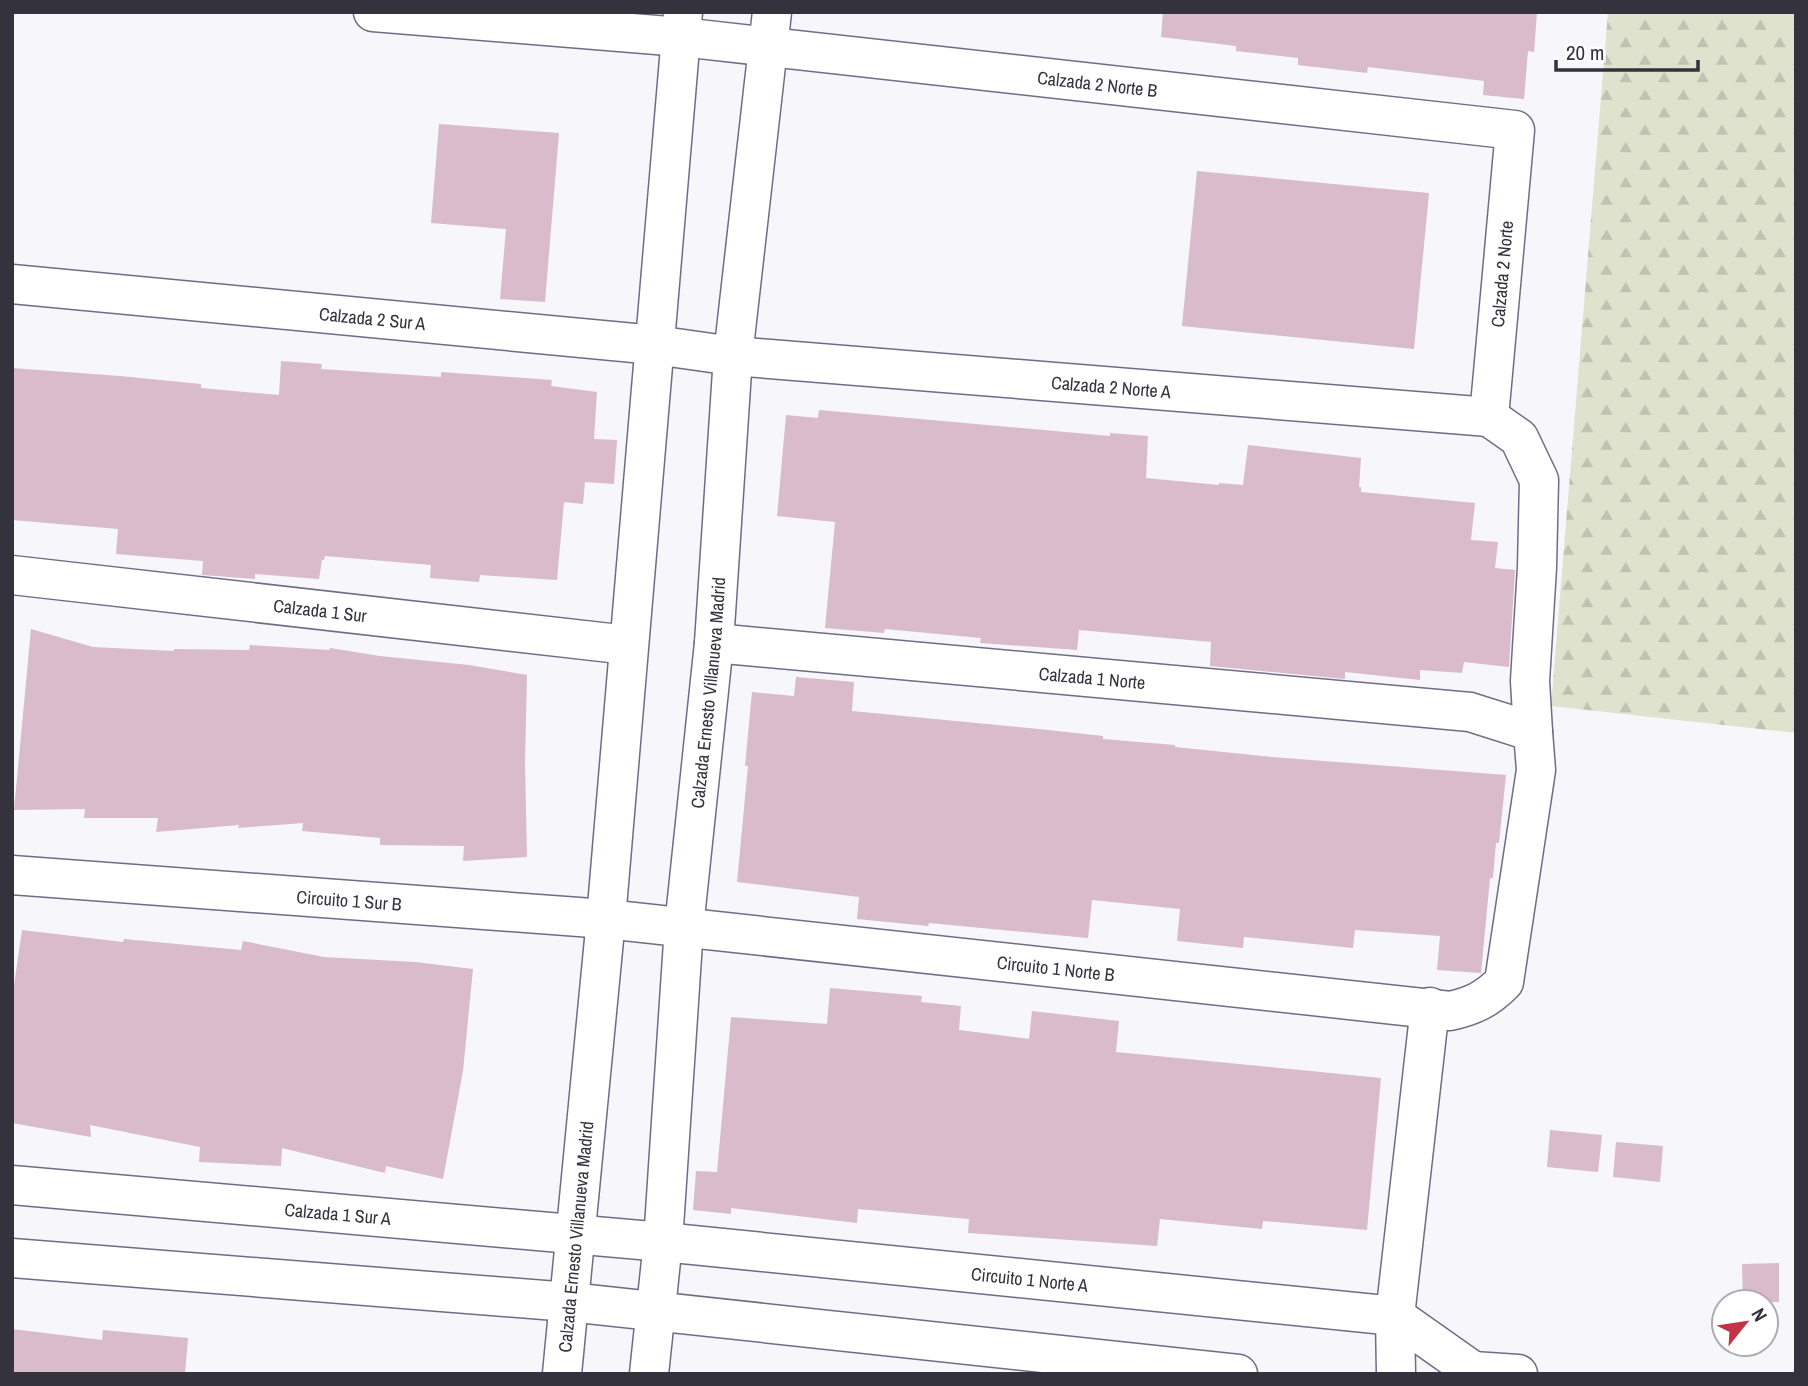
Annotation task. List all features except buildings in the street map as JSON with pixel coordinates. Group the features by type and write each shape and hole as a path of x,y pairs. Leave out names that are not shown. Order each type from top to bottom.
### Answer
{"street":[{"name":"Calzada 2 Norte B","path":"373,12 770,29 1515,130"},
{"name":"Calzada Ernesto Villanueva Madrid","path":"562,1374 606,919 682,24"},
{"name":"Calzada Ernesto Villanueva Madrid","path":"649,1374 663,1242 684,927 714,643 733,356 770,29"},
{"name":"Calzada 2 Norte","path":"1489,417 1515,130"},
{"name":"Calzada 2 Sur A","path":"12,284 655,345 733,356"},
{"name":"Calzada 2 Norte A","path":"733,356 1489,417"},
{"name":"Circuito 1 Norte B","path":"684,927 1450,1010 1473,1006 1490,996 1504,982 1536,770 1530,681 1539,480 1519,438 1489,417"},
{"name":"Calzada 1 Sur","path":"12,575 628,645"},
{"name":"Calzada 1 Norte","path":"714,643 1470,712 1533,732"},
{"name":"Circuito 1 Sur B","path":"12,875 684,927"},
{"path":"1396,1374 1395,1316 1430,1007"},
{"name":"Calzada 1 Sur A","path":"12,1185 663,1242"},
{"name":"Circuito 1 Norte A","path":"663,1242 1395,1316"},
{"path":"12,1258 656,1310 1238,1374"},
{"path":"1395,1316 1468,1373 1518,1374"}],"green space":[{"path":"1608,12 1796,12 1796,733 1551,706"}]}
